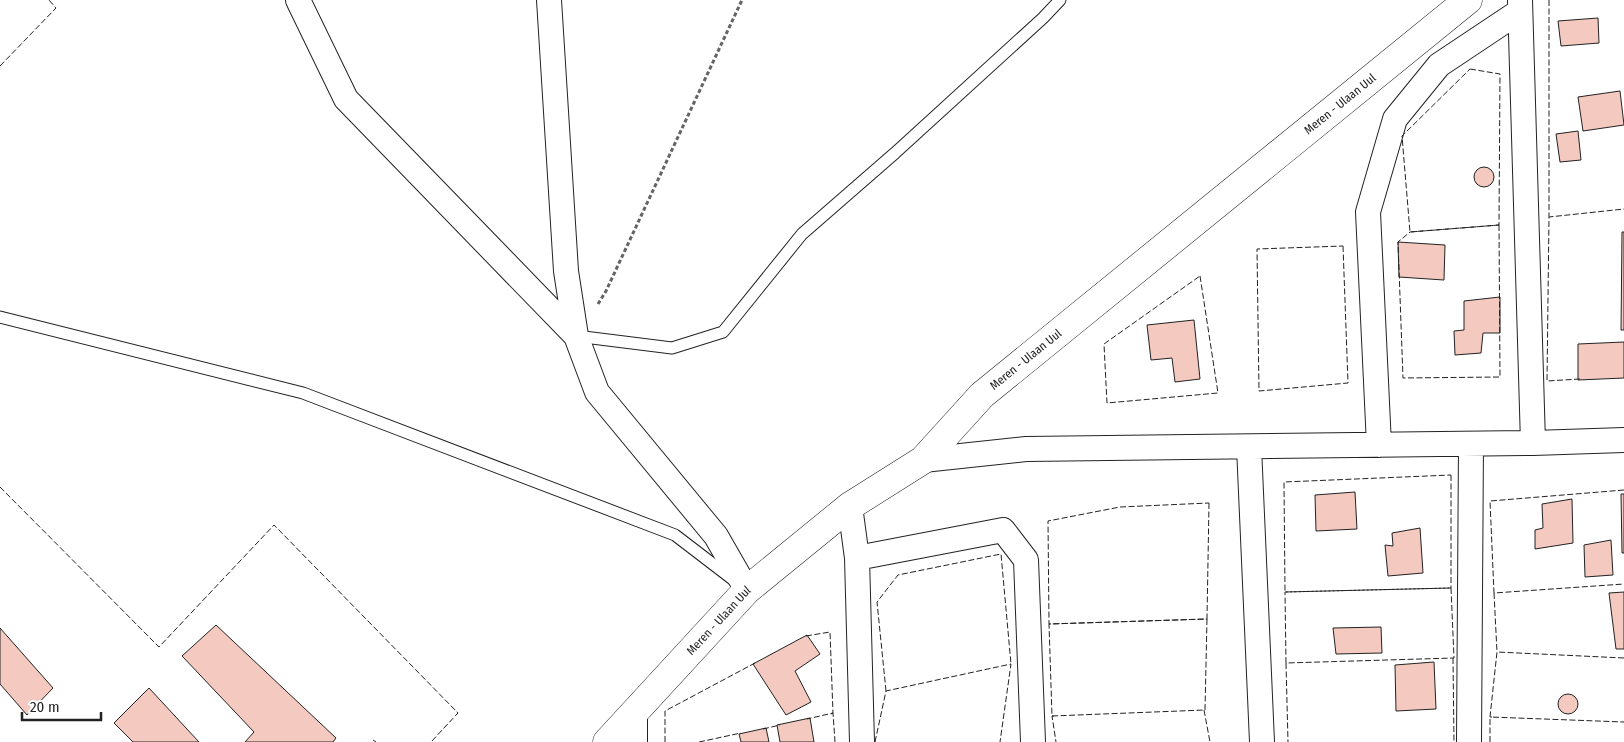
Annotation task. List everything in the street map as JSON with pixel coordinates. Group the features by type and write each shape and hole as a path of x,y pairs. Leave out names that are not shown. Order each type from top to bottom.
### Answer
{"street":[{"path":"298,0 346,99 576,336"},
{"path":"549,0 566,271 576,336 597,392 716,536 747,590"},
{"name":"Meren - Ulaan Uul","path":"606,742 747,590 850,506 923,460 982,395 1468,0"},
{"path":"1520,5 1533,443"},
{"path":"1379,445 1368,212 1396,120 1439,65 1520,5"},
{"path":"923,460 1026,449 1471,444 1624,440"},
{"path":"1469,742 1471,444"},
{"path":"1249,446 1262,742"},
{"path":"850,506 857,558 862,742"},
{"path":"857,558 1004,530 1026,560 1033,742"},
{"path":"635,710 635,742"}],"lane":[{"path":"576,336 672,348 723,332 802,234 1043,18 1060,0"},
{"path":"0,317 303,393 675,535 747,590"}],"path":[{"path":"576,336 606,291 742,0"}],"building":[{"path":"1598,18 1599,43 1561,46 1558,21"},
{"path":"1620,91 1624,125 1583,131 1578,97"},
{"path":"1578,131 1581,160 1560,162 1556,134"},
{"path":"1484,167 1491,170 1494,177 1491,184 1484,187 1477,184 1474,177 1477,170"},
{"path":"1622,232 1624,232 1624,330 1621,330"},
{"path":"1398,242 1445,245 1444,280 1399,277"},
{"path":"1500,297 1500,333 1483,333 1481,353 1455,355 1454,331 1464,330 1464,301"},
{"path":"1194,320 1200,379 1175,382 1172,358 1151,360 1147,325"},
{"path":"1624,342 1624,378 1578,380 1578,344"},
{"path":"1355,492 1357,529 1316,531 1315,495"},
{"path":"1621,494 1624,494 1624,553 1622,553"},
{"path":"1572,499 1573,543 1535,549 1535,530 1543,528 1542,504"},
{"path":"1420,528 1423,573 1388,576 1385,545 1393,546 1392,533"},
{"path":"1611,540 1613,575 1585,577 1584,545"},
{"path":"1624,592 1624,649 1616,649 1609,593"},
{"path":"216,625 336,738 333,742 245,742 254,732 182,656"},
{"path":"1381,627 1382,653 1336,654 1333,628"},
{"path":"0,628 53,688 27,715 0,684"},
{"path":"807,635 820,654 795,671 811,702 786,715 753,664"},
{"path":"1434,662 1436,709 1396,711 1395,665"},
{"path":"149,688 199,742 133,742 114,723"},
{"path":"1568,694 1575,697 1578,704 1575,711 1568,714 1561,711 1558,704 1561,697"},
{"path":"810,718 814,742 780,742 777,725"},
{"path":"766,728 769,742 741,742 739,734"}],"fence":[{"path":"0,66 56,8 49,0"},
{"path":"1549,0 1549,217"},
{"path":"1470,69 1500,74 1499,225 1410,232 1402,136 1470,69"},
{"path":"1580,379 1547,381 1549,217 1624,209"},
{"path":"1499,225 1500,377 1403,378 1398,242 1410,232 1499,225"},
{"path":"1343,246 1348,383 1259,391 1257,249 1343,246"},
{"path":"1200,276 1218,393 1107,403 1104,344 1200,276"},
{"path":"1451,475 1451,588 1285,592 1284,482 1451,475"},
{"path":"0,487 159,647 274,525 458,713 431,742"},
{"path":"1624,490 1490,501 1494,593 1624,584"},
{"path":"1209,503 1207,619 1049,624 1048,521 1120,507 1209,503"},
{"path":"886,691 877,602 898,575 1001,554 1011,664"},
{"path":"1451,588 1454,658 1286,663 1285,592 1451,588"},
{"path":"1494,593 1497,652"},
{"path":"1207,619 1205,710 1052,716 1049,624 1207,619"},
{"path":"806,636 830,632 833,713 807,719"},
{"path":"1624,658 1497,652 1490,717 1624,722"},
{"path":"1453,658 1454,742"},
{"path":"665,742 665,711 755,663"},
{"path":"1286,663 1288,742"},
{"path":"875,742 886,691 1011,664 1000,742"},
{"path":"1204,710 1210,742"},
{"path":"831,714 833,713 835,742"},
{"path":"1054,716 1052,716 1056,742"},
{"path":"1490,742 1490,717 1492,717"},
{"path":"763,729 780,725"},
{"path":"699,742 741,733"}]}
